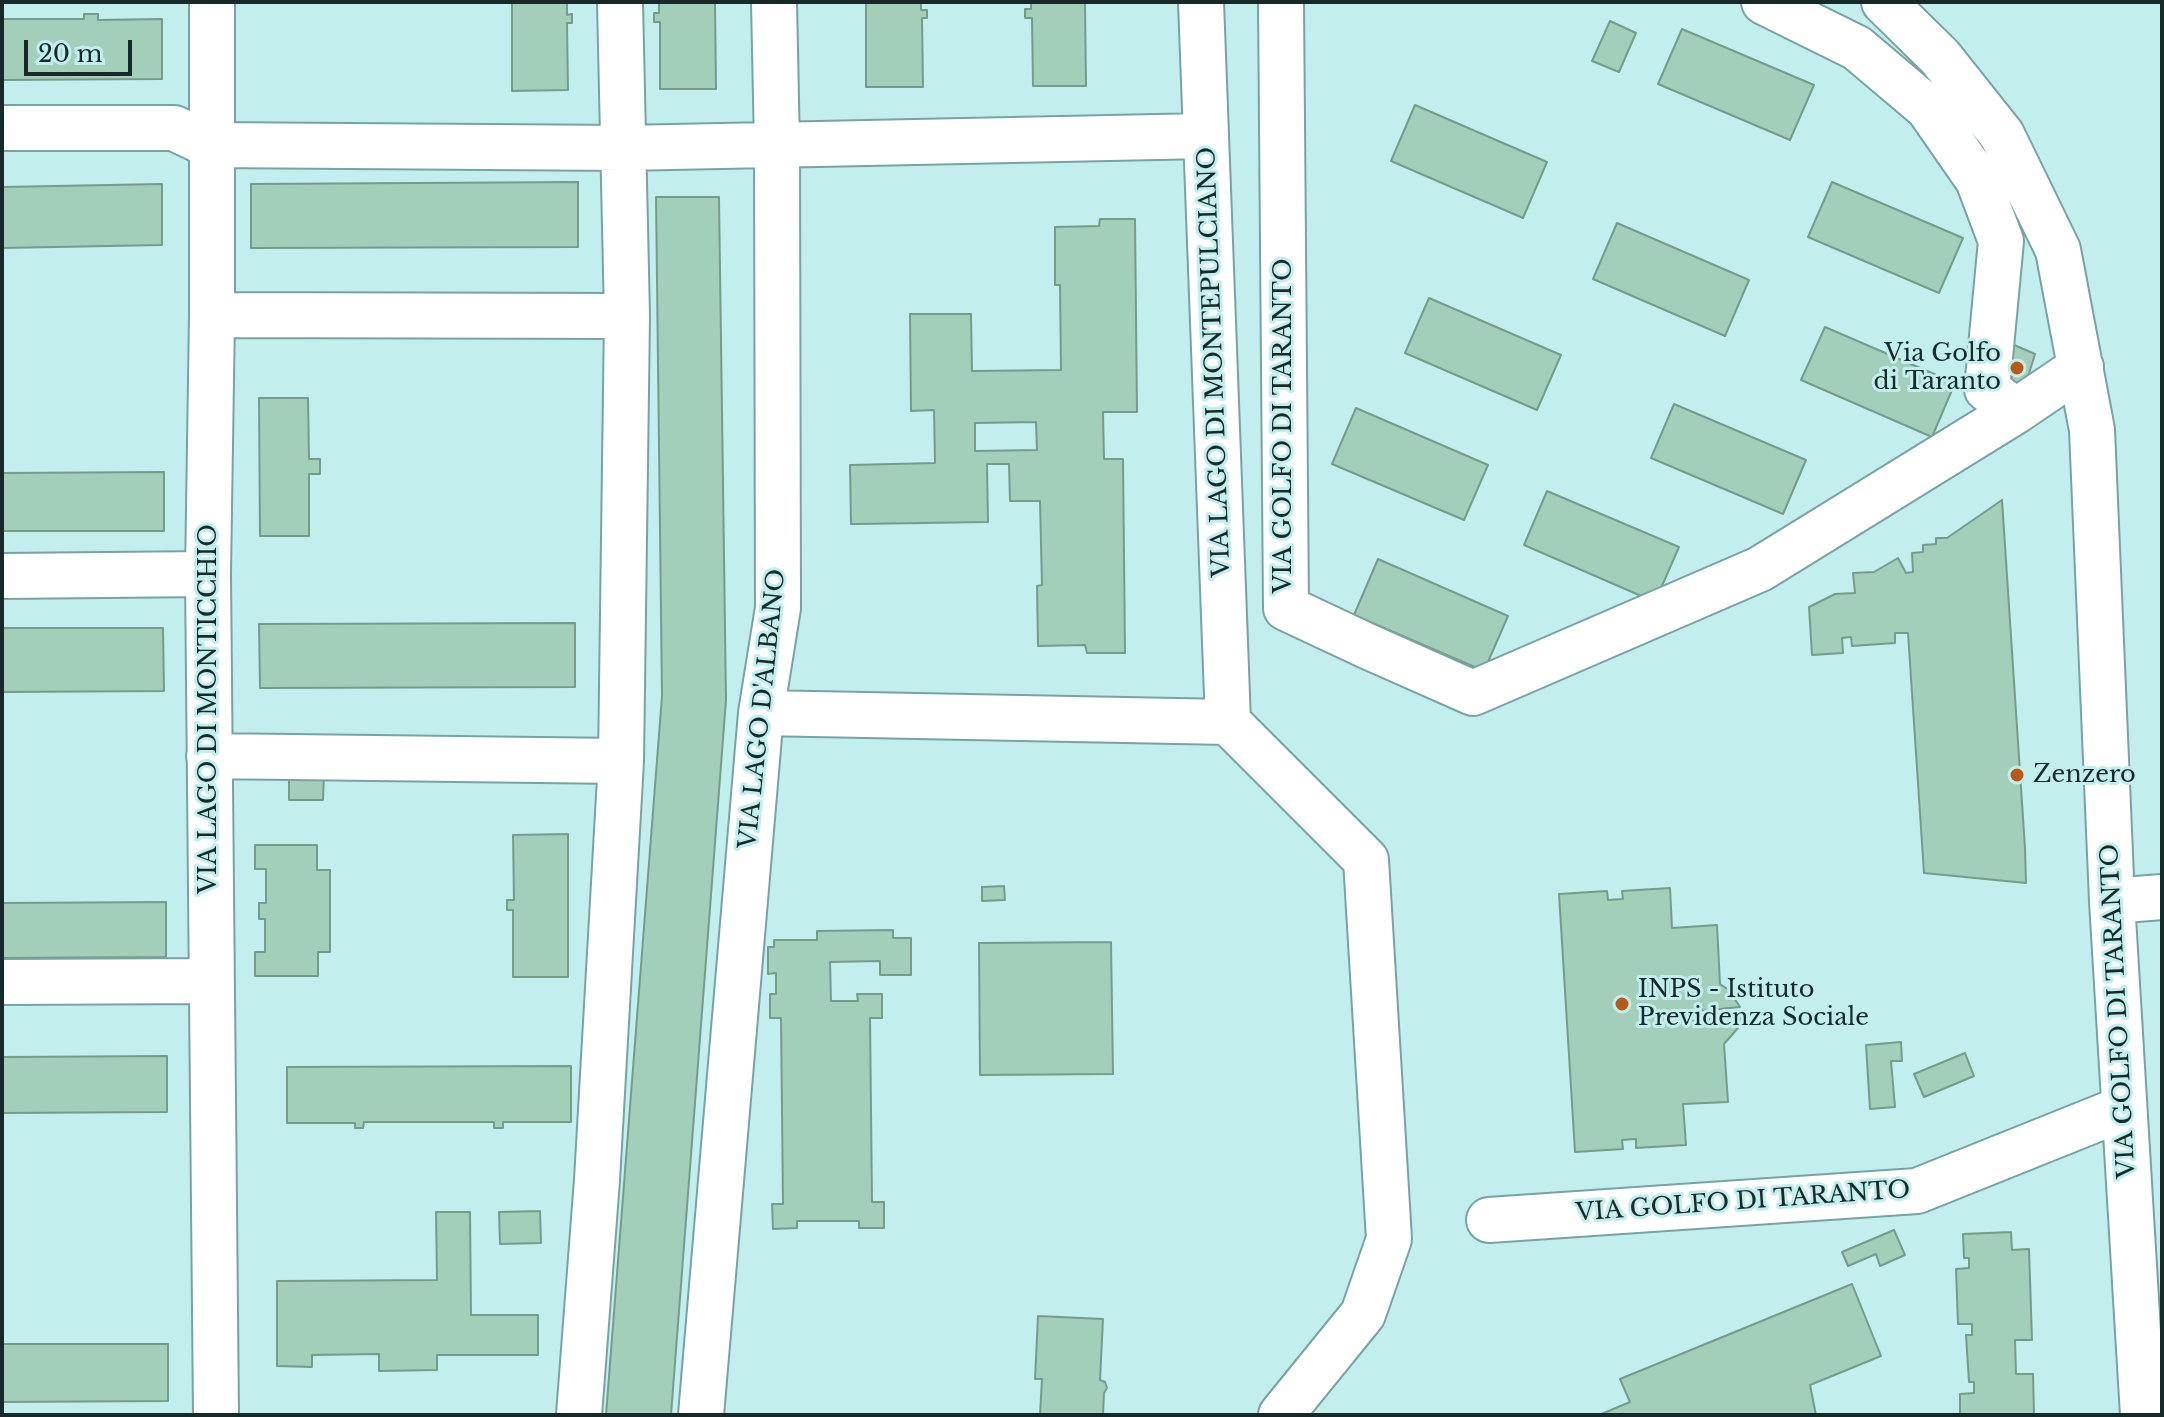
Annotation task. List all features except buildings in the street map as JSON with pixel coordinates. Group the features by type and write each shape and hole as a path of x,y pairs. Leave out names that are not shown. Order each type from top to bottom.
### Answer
{"street":[{"name":"VIA LAGO DI MONTICCHIO","path":"212,2 208,574 216,1415"},
{"path":"579,1415 597,1180 621,761 627,316 620,2"},
{"name":"VIA LAGO D'ALBANO","path":"701,1415 761,713 778,608 774,2"},
{"name":"VIA LAGO DI MONTEPULCIANO","path":"1201,2 1228,722"},
{"name":"VIA GOLFO DI TARANTO","path":"1281,2 1286,608 1473,693 1760,569 2016,411 2081,367"},
{"path":"1764,2 1857,48 1928,108 1978,180 2001,241 1987,389 2016,411"},
{"name":"VIA GOLFO DI TARANTO","path":"1884,2 1940,57 2002,135 2058,250 2081,367 2092,430 2112,901 2143,1415"},
{"path":"2,128 174,128 210,145 624,148 1206,136"},
{"path":"212,315 627,316"},
{"path":"2,576 208,574"},
{"path":"761,713 1228,722 1366,860 1389,1239 1363,1314 1281,1415"},
{"path":"209,756 621,761"},
{"path":"2112,901 2162,897"},
{"path":"2,982 210,981"},
{"name":"VIA GOLFO DI TARANTO","path":"1489,1220 1917,1191 2124,1108"}],"place":[{"name":"Via Golfo di Taranto","path":"2017,368"},
{"name":"Zenzero","path":"2017,775"},
{"name":"INPS - Istituto Previdenza Sociale","path":"1622,1004"}]}
